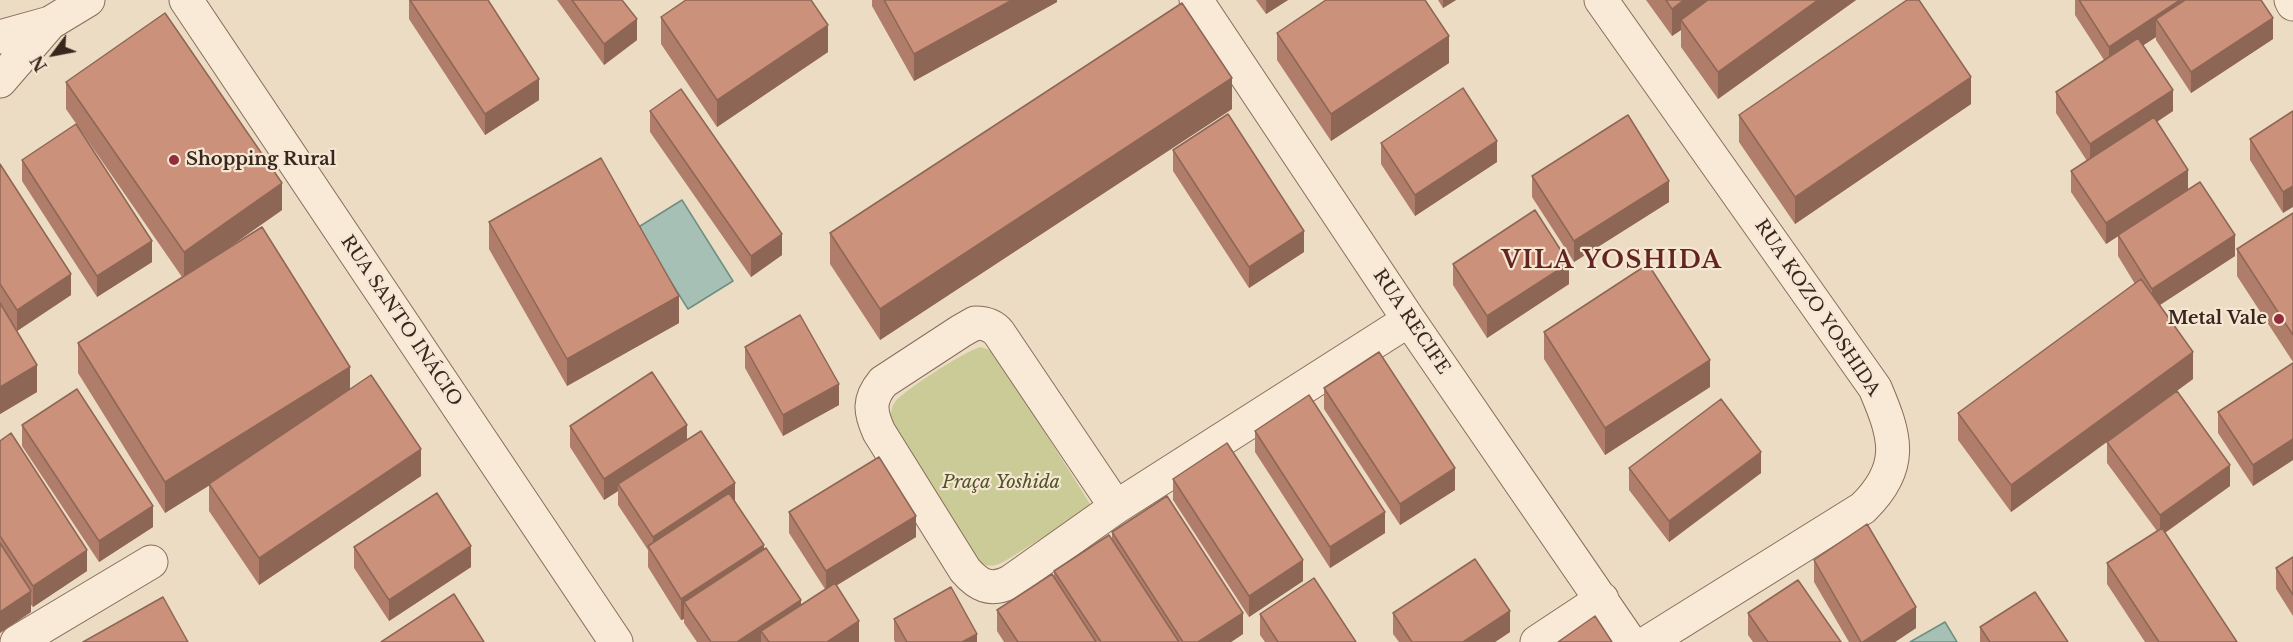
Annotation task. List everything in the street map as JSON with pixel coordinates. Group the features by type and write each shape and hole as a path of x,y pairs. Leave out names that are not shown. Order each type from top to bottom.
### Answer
{"street":[{"path":"0,38 50,23 88,0"},
{"name":"RUA SANTO INÁCIO","path":"186,0 616,642"},
{"name":"RUA RECIFE","path":"1196,0 1409,320 1630,642"},
{"name":"RUA KOZO YOSHIDA","path":"1601,0 1875,388 1889,420 1893,440 1889,470 1875,496 1863,508 1648,642"},
{"path":"2290,0 2293,4"},
{"path":"0,81 50,23"},
{"path":"1116,507 994,327 975,323 889,378 874,394 872,410 879,432 964,570 980,584 993,587 1010,582 1116,507 1409,320"},
{"path":"17,642 151,562"},
{"path":"1537,642 1602,599"}],"green space":[{"name":"Praça Yoshida","path":"981,347 996,355 1092,507 1005,561 993,566 982,564 974,559 891,420 893,406 900,397 950,362"}],"shaded area":[{"path":"682,200 733,281 688,309 637,228"},
{"path":"1945,622 1957,642 1910,642"}],"building":[{"path":"410,0 488,0 539,79 485,114"},
{"path":"572,0 622,0 637,19 604,44"},
{"path":"686,0 811,0 828,25 717,100 661,17"},
{"path":"884,0 1012,0 914,54"},
{"path":"1326,0 1425,0 1449,36 1331,114 1277,33"},
{"path":"1666,0 1684,0 1672,9"},
{"path":"1708,0 1818,0 1718,72 1681,20"},
{"path":"1907,0 1919,0 1971,77 1795,197 1739,115"},
{"path":"2079,0 2180,0 2109,47"},
{"path":"2185,0 2261,0 2273,18 2191,72 2156,19"},
{"path":"1182,3 1232,78 880,309 830,233"},
{"name":"Shopping Rural","path":"165,13 282,183 184,252 66,82"},
{"path":"2138,38 2173,90 2090,144 2056,92"},
{"path":"1463,88 1497,141 1415,195 1381,143"},
{"path":"681,89 782,234 751,256 650,111"},
{"path":"2293,111 2293,186 2283,192 2250,139"},
{"path":"1228,114 1304,231 1249,267 1173,150"},
{"path":"1628,115 1669,181 1574,241 1532,176"},
{"path":"2154,117 2188,170 2106,223 2071,171"},
{"path":"76,124 152,241 97,276 22,160"},
{"path":"601,158 679,296 567,359 489,222"},
{"path":"0,164 71,274 17,310 0,284"},
{"path":"2200,182 2235,235 2152,289 2118,235"},
{"path":"1535,210 1569,263 1487,316 1453,264"},
{"name":"Metal Vale","path":"2293,213 2293,335 2237,249"},
{"path":"262,227 350,367 165,482 78,343"},
{"path":"1648,264 1710,360 1605,428 1544,332"},
{"path":"2141,279 2193,352 2011,485 1958,413"},
{"path":"0,303 37,365 0,387"},
{"path":"800,315 839,384 783,415 745,347"},
{"path":"1379,352 1455,468 1400,504 1324,388"},
{"path":"2293,363 2293,439 2253,465 2218,412"},
{"path":"652,372 687,425 604,479 570,426"},
{"path":"371,375 421,449 259,558 209,484"},
{"path":"77,389 153,506 99,541 22,425"},
{"path":"2177,391 2230,465 2160,515 2107,442"},
{"path":"1309,395 1385,512 1330,547 1255,431"},
{"path":"1721,399 1761,452 1669,521 1629,468"},
{"path":"701,431 735,483 653,537 618,484"},
{"path":"11,433 87,550 33,586 0,536 0,441"},
{"path":"1227,443 1303,560 1249,596 1173,479"},
{"path":"879,457 916,516 826,571 789,512"},
{"path":"437,493 471,546 389,600 354,547"},
{"path":"729,493 764,545 681,599 648,546"},
{"path":"1167,496 1243,613 1198,642 1183,642 1112,532"},
{"path":"1867,524 1916,607 1861,642 1814,560"},
{"path":"2162,528 2237,642 2159,642 2107,563"},
{"path":"1109,535 1179,642 1101,642 1054,571"},
{"path":"0,543 31,591 0,612"},
{"path":"766,548 801,600 737,642 711,642 684,602"},
{"path":"2293,557 2293,595 2276,568"},
{"path":"1475,559 1510,611 1463,642 1412,642 1393,613"},
{"path":"1052,574 1096,642 1018,642 997,610"},
{"path":"1314,578 1356,642 1278,642 1260,614"},
{"path":"1798,580 1841,642 1768,642 1748,613"},
{"path":"835,583 859,621 827,642 769,642 761,631"},
{"path":"951,587 977,634 962,642 907,642 894,619"},
{"path":"2035,592 2068,642 1990,642 1980,627"},
{"path":"454,594 484,642 381,642"},
{"path":"163,597 188,642 83,642"},
{"path":"1595,616 1612,642 1558,642"}],"place":[{"name":"Shopping Rural","path":"174,160"},
{"name":"Metal Vale","path":"2279,319"}],"district":[{"name":"VILA YOSHIDA","path":"1612,261"}]}
